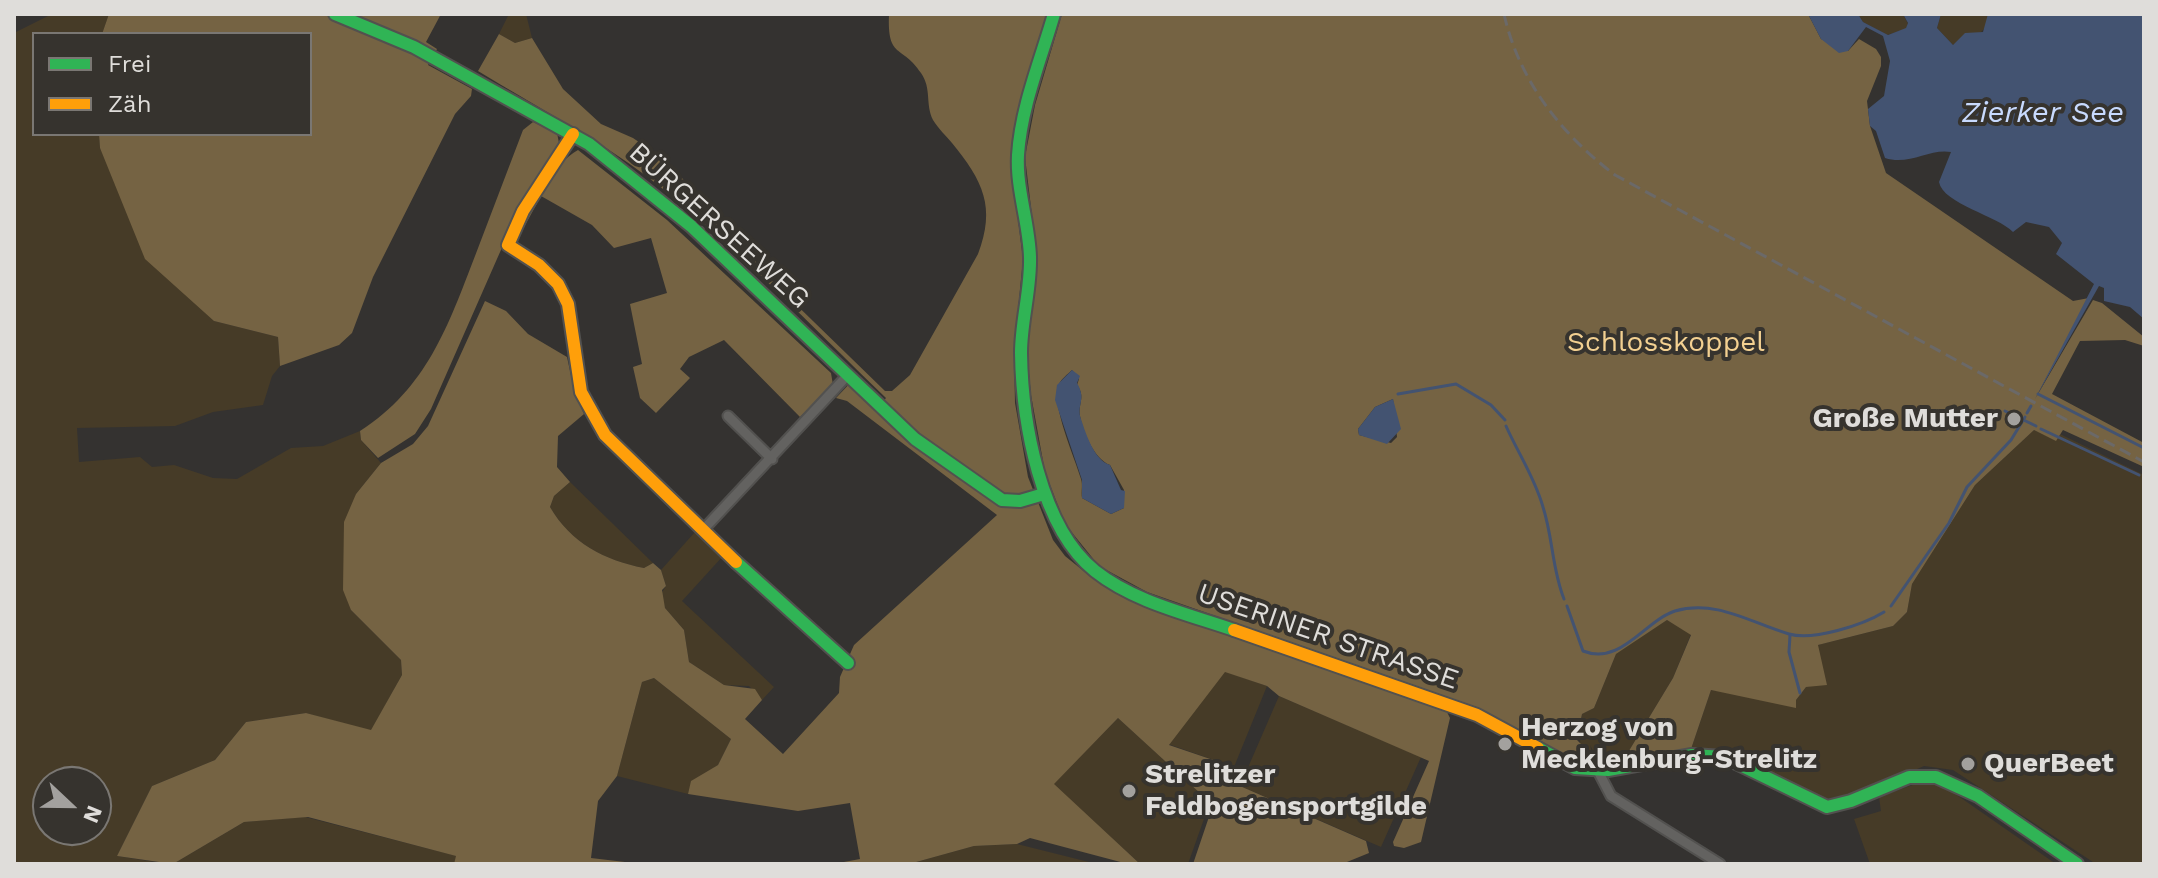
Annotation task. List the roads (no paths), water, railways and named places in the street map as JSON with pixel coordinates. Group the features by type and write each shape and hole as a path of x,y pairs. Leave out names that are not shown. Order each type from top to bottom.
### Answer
{"main road":[{"name":"BÜRGERSEEWEG","path":"335,14 414,47 573,134 625,170 691,226 902,429 993,495 1011,502 1044,494"},
{"name":"USERINER STRASSE","path":"1054,14 1021,131 1018,165 1030,267 1021,375 1044,494 1074,550 1095,571 1131,593 1477,715 1569,766 1598,771 1671,756 1724,757 1827,807 1859,799 1911,777 1931,775 1964,788 2077,864"},
{"path":"573,134 529,200 508,245 542,264 565,294 575,372 594,419 638,471 848,663"}],"street":[{"path":"703,530 846,377"},
{"path":"728,416 772,459"},
{"path":"1598,771 1611,796 1720,864"}],"water":[{"name":"Zierker See","path":"1808,14 1858,14 1863,22 1888,35 1906,28 1908,23 1903,14 1941,14 1937,28 1953,45 1965,33 1983,32 1988,14 2144,14 2144,319 2130,307 2104,301 2104,288 2099,286 2035,399 2094,284 2056,254 2062,243 2049,227 2026,222 2013,232 1950,197 1939,182 1951,152 1935,152 1902,160 1885,158 1876,131 1870,126 1868,109 1884,96 1890,61 1883,36 1866,27 1848,51 1839,53 1821,39"},
{"path":"1072,370 1080,376 1077,383 1081,394 1080,414 1088,439 1099,458 1110,465 1121,490 1125,491 1124,508 1111,514 1082,498 1082,480 1055,400 1057,385"},
{"path":"1393,399 1401,429 1387,444 1359,435 1358,429 1375,407"}],"waterway":[{"path":"1398,394 1456,384 1491,405 1505,420"},
{"path":"2038,394 2144,448"},
{"path":"2027,413 2031,406"},
{"path":"2005,411 2036,426"},
{"path":"1891,606 1949,523 1967,487 2011,440 2025,417"},
{"path":"1506,426 1540,496 1564,599"},
{"path":"2041,429 2139,475"},
{"path":"1567,606 1583,651 1597,654 1621,648 1664,616 1690,608 1719,610 1799,636 1838,630 1884,612"},
{"path":"1790,635 1789,652 1800,693"}],"railway":[{"path":"1504,14 1520,62 1545,105 1577,142 1615,175 2144,462"}],"place":[{"name":"Große Mutter","path":"2014,419"},
{"name":"Herzog von Mecklenburg-Strelitz","path":"1505,744"},
{"name":"QuerBeet","path":"1968,764"},
{"name":"Strelitzer Feldbogensportgilde","path":"1129,791"}],"park label":[{"name":"Schlosskoppel","path":"1666,343"}]}
